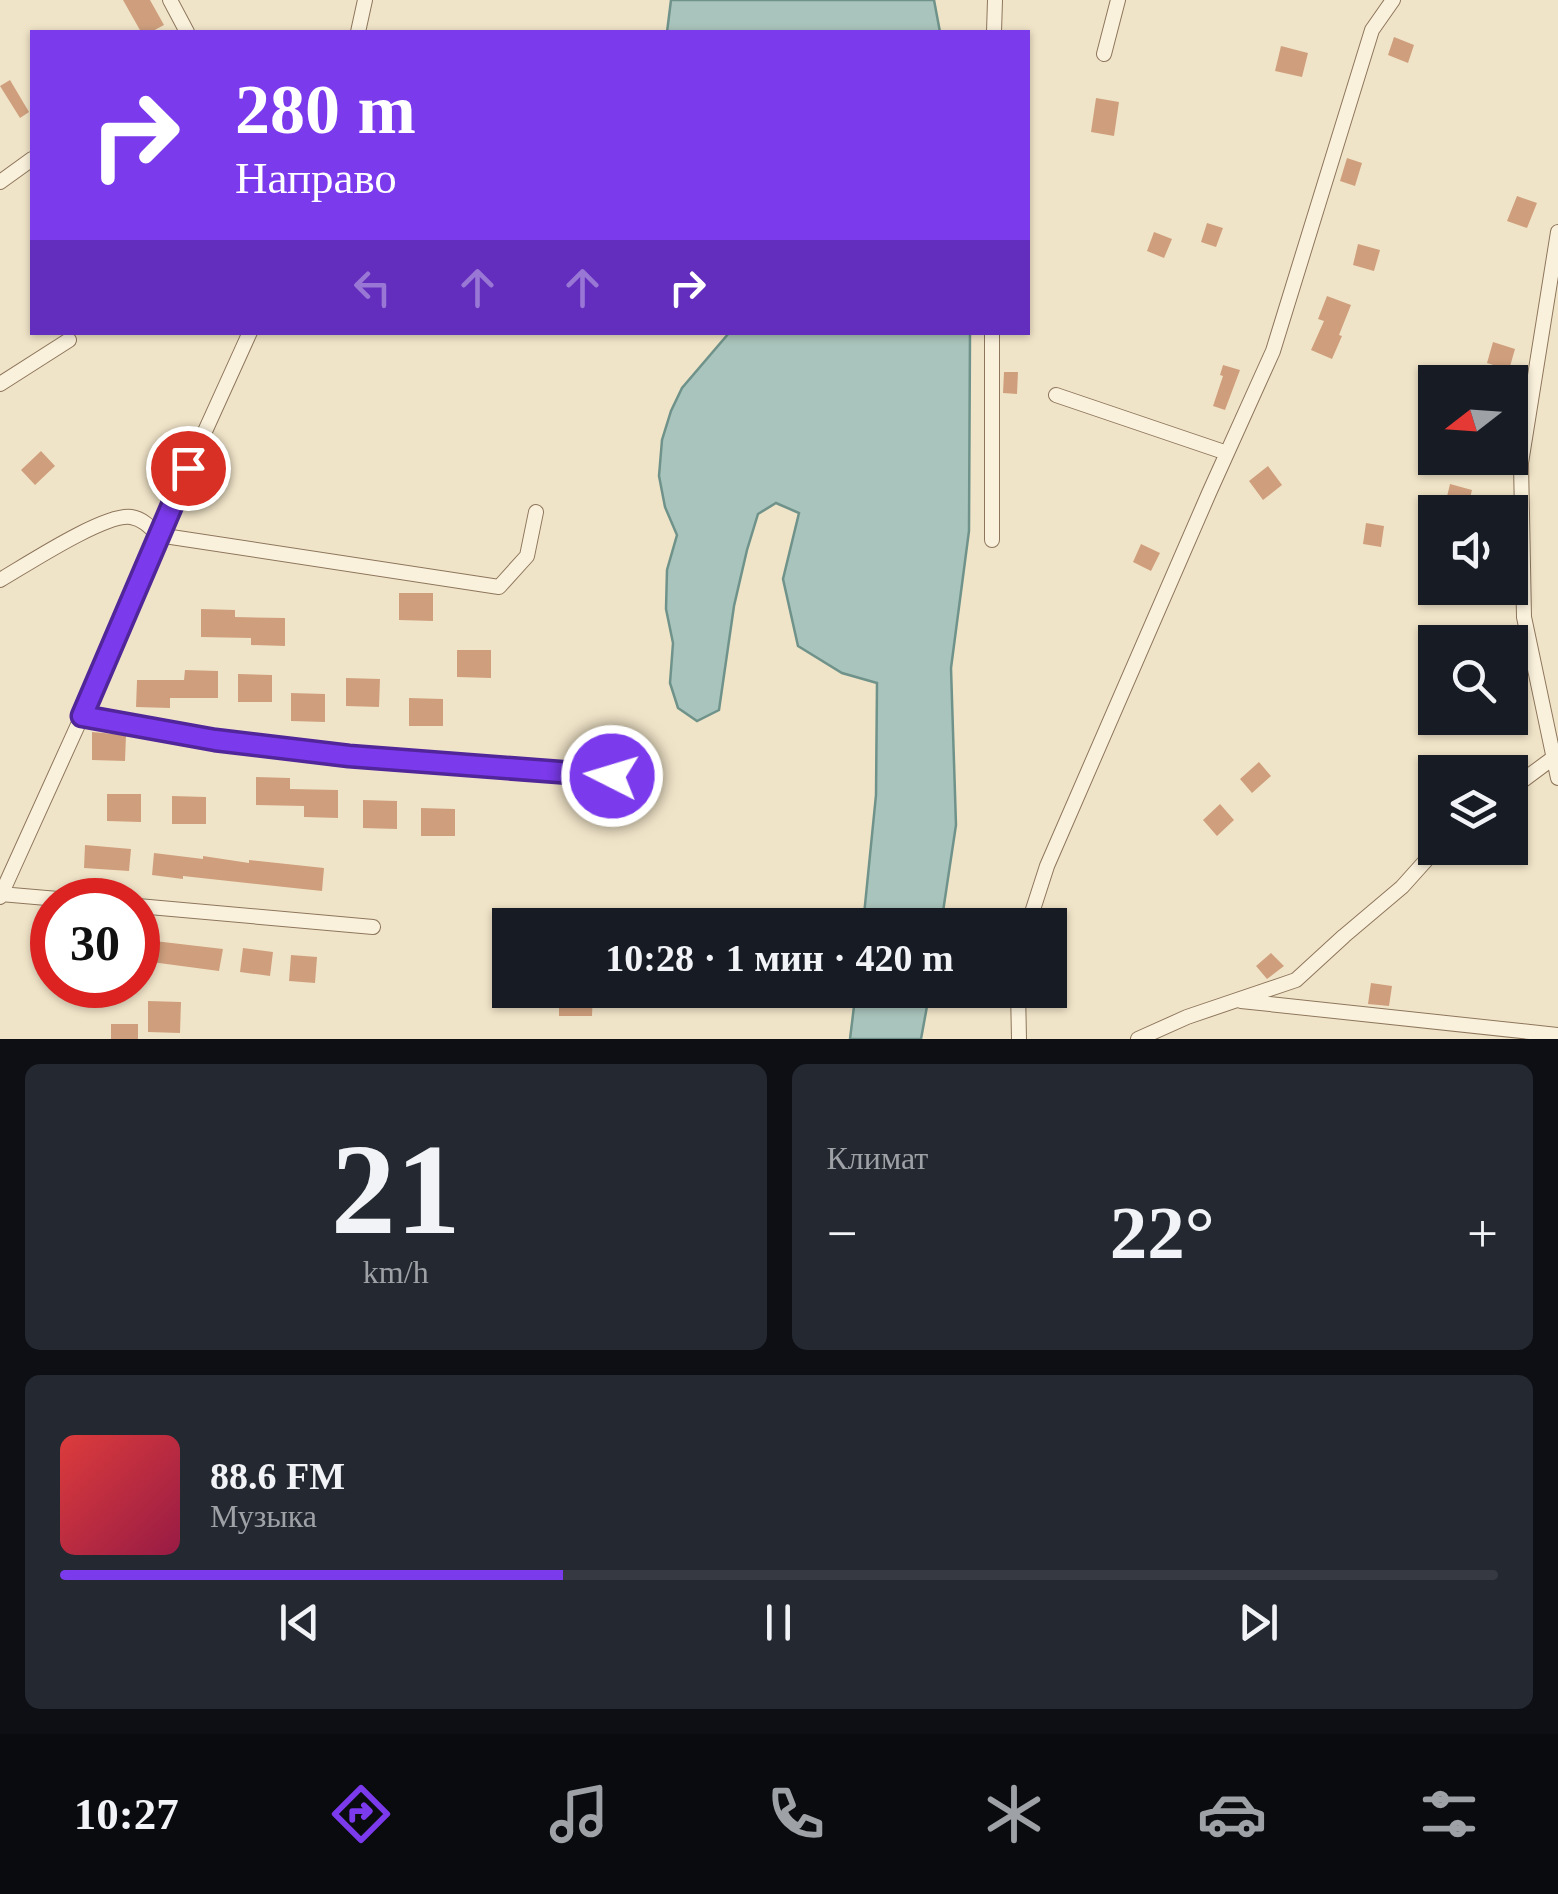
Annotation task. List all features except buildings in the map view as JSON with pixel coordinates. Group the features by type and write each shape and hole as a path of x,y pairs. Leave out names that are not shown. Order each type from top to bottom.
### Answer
{"street":[{"path":"170,0 186,30"},
{"path":"358,30 365,0"},
{"path":"994,30 996,0"},
{"path":"1104,54 1118,0"},
{"path":"1033,908 1047,866 1273,351 1372,30 1393,0"},
{"path":"0,182 30,160"},
{"path":"1558,232 1521,463 1524,617 1558,778"},
{"path":"30,897 0,895 249,335"},
{"path":"992,335 992,540"},
{"path":"0,384 69,340"},
{"path":"1056,395 1227,454"},
{"path":"0,580 95,526 128,516 145,522 158,535 499,587 527,556 536,512"},
{"path":"82,716 215,740 349,756 612,776"},
{"path":"1528,777 1553,758"},
{"path":"1138,1039 1187,1017 1296,980 1422,865"},
{"path":"160,908 374,927"},
{"path":"1237,1001 1558,1035"},
{"path":"1018,1008 1019,1039"}],"water":[{"path":"671,0 934,0 940,30 667,30"},
{"path":"727,335 970,335 969,531 951,668 956,825 944,908 865,908 876,795 877,683 842,673 798,646 783,579 799,513 776,503 758,514 734,606 719,710 697,721 678,708 670,683 673,643 666,609 667,570 677,535 665,507 659,476 662,440 682,388"},
{"path":"854,1008 927,1008 921,1039 850,1039"}],"route":[{"path":"188,468 82,716 215,740 349,756 612,776"}]}
